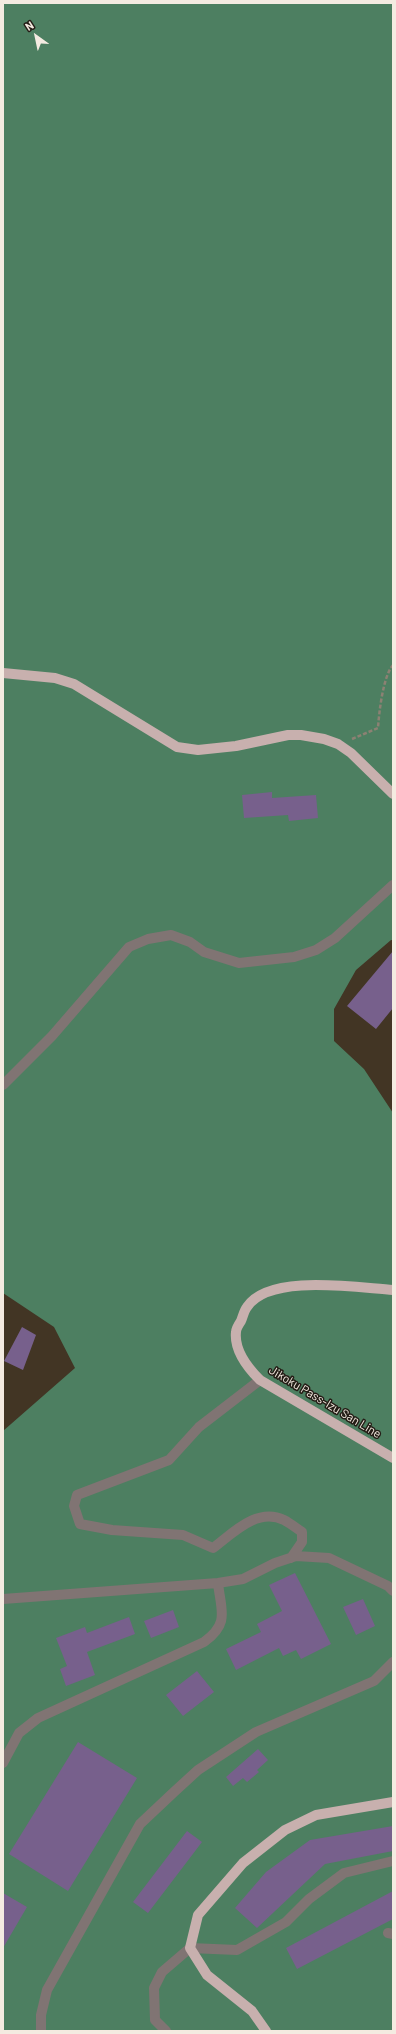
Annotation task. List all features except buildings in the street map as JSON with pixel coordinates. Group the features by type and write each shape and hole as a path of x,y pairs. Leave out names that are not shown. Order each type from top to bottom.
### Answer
{"main road":[{"path":"3,673 55,678 74,684 177,747 198,750 236,746 288,735 301,735 324,739 338,744 351,753 393,794"},
{"name":"Jikoku Pass-Izu San Line","path":"393,1290 316,1285 281,1286 263,1293 247,1306 236,1332 239,1349 248,1367 260,1380 393,1458"},
{"path":"266,2031 252,2011 207,1975 190,1948 198,1915 243,1863 285,1830 316,1815 393,1802"}],"street":[{"path":"3,1085 52,1036 129,947 148,939 171,935 190,942 204,952 239,963 294,958 316,950 335,938 393,885"},
{"path":"260,1380 199,1427 168,1460 77,1495 74,1506 80,1524 112,1530 183,1535 213,1548 246,1523 264,1515 284,1520 302,1532 302,1542 291,1558"},
{"path":"3,1599 218,1583 243,1579 275,1563 296,1556 329,1558 388,1586 393,1591"},
{"path":"3,1762 20,1733 38,1718 204,1642 216,1633 223,1619 218,1583"},
{"path":"41,2031 41,2015 47,1990 140,1824 198,1770 256,1732 374,1681 393,1662"},
{"path":"166,2031 155,2020 154,1988 162,1972 190,1948 236,1950 286,1922 309,1899 344,1873 393,1861"}],"path":[{"path":"338,744 378,728 390,669 393,666"}],"green space":[{"path":"3,3 393,3 393,940 391,940 356,970 334,1009 334,1041 364,1069 393,1113 393,2031 3,2031 3,1431 75,1368 54,1327 3,1293"}]}
